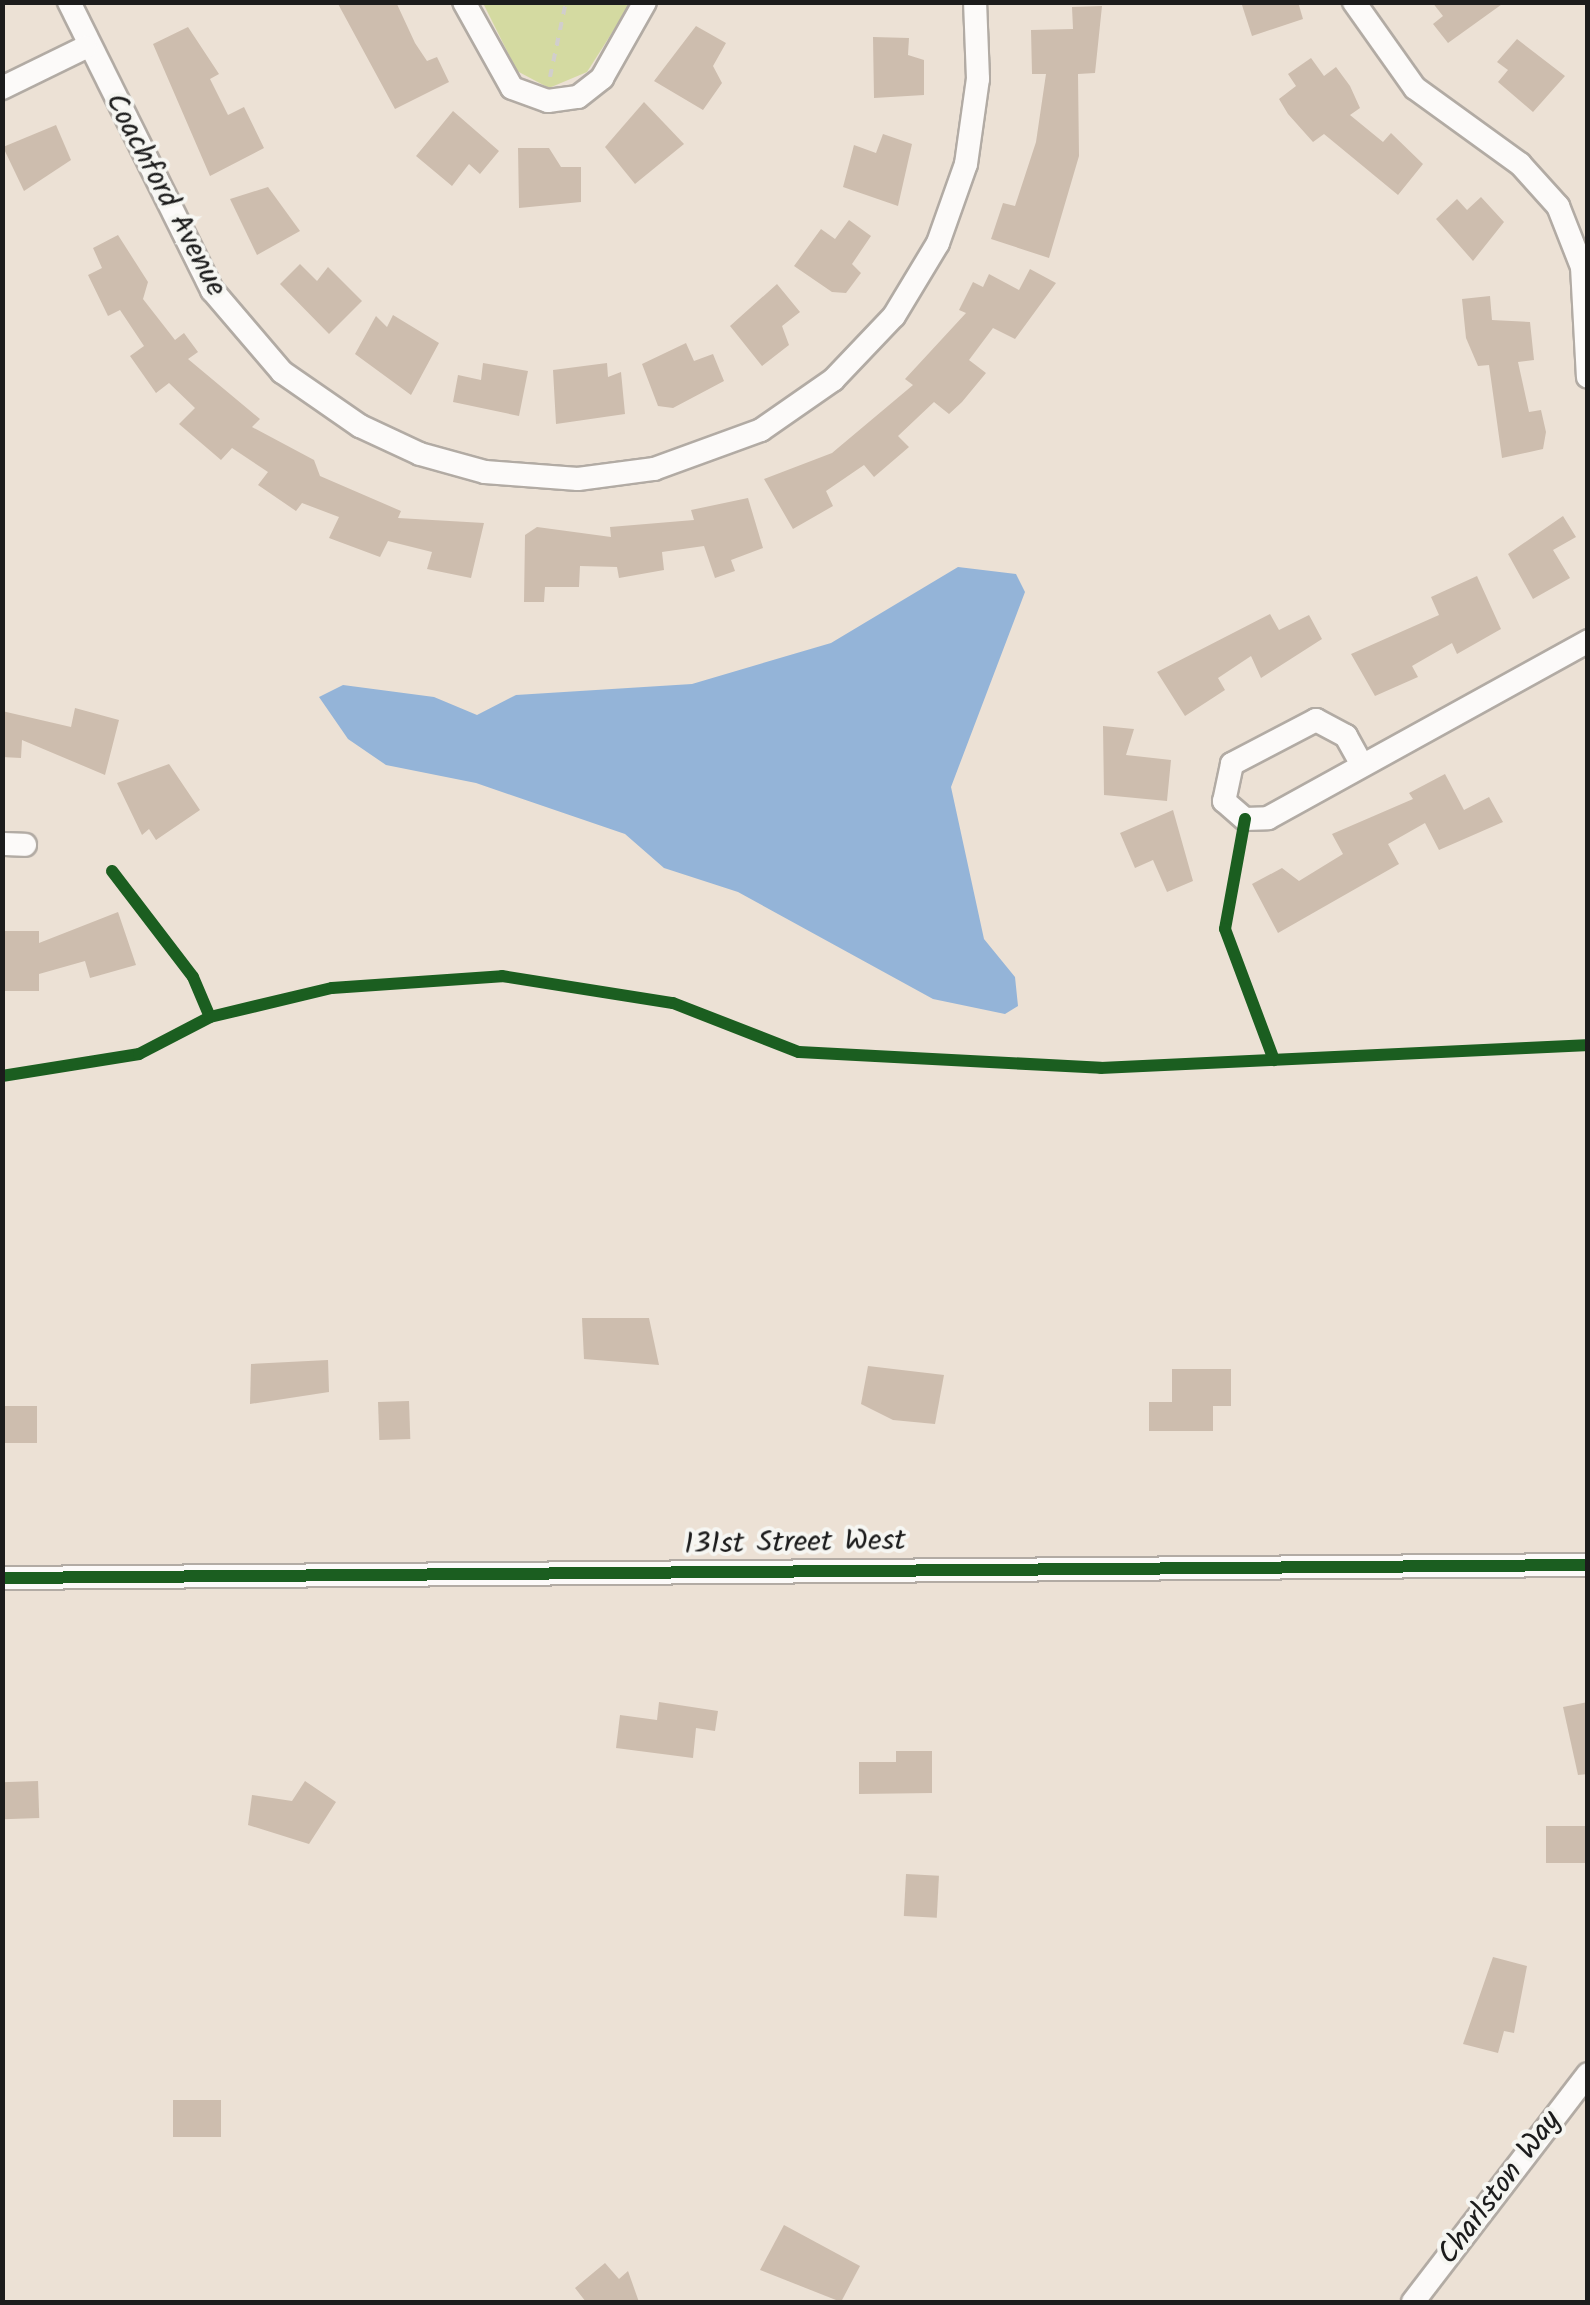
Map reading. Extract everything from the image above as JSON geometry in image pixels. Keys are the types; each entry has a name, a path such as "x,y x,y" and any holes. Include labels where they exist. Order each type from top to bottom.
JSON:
{"street":[{"name":"Coachford Avenue","path":"69,2 86,48 212,290 282,372 360,426 420,454 485,472 578,479 654,469 761,430 833,380 894,316 938,242 966,164 978,79 975,2"},
{"path":"464,2 512,88 548,102 578,97 602,78 646,2"},
{"path":"1354,2 1415,88 1520,164 1558,206 1582,267 1588,377"},
{"path":"2,88 86,48"},
{"path":"1362,765 1346,736 1316,720 1232,764 1224,802 1244,819 1268,818 1588,641"},
{"name":"131st Street West","path":"2,1578 1588,1565"},
{"name":"Charlston Way","path":"1413,2302 1588,2074"}],"path":[{"path":"548,102 566,2"}],"green space":[{"path":"483,3 631,3 587,72 549,88 517,71"}],"water":[{"path":"958,567 1016,574 1025,592 951,787 984,939 1015,977 1018,1006 1005,1014 933,999 738,892 664,868 625,834 476,783 386,765 348,739 319,697 343,685 434,697 477,715 516,695 692,684 831,643"}],"building":[{"path":"337,2 396,2 415,43 427,61 437,57 449,82 395,109"},
{"path":"1241,2 1298,2 1303,19 1252,36"},
{"path":"1432,2 1505,2 1448,43 1433,24 1443,16"},
{"path":"1102,6 1095,73 1078,74 1079,156 1049,258 991,239 1003,203 1015,206 1036,142 1046,74 1032,74 1031,30 1073,29 1072,7"},
{"path":"696,26 726,43 713,66 722,83 703,110 654,81"},
{"path":"188,27 219,74 210,79 228,115 244,107 264,148 210,176 153,44"},
{"path":"873,37 909,38 908,55 924,60 924,95 874,98"},
{"path":"1517,39 1565,76 1533,112 1498,82 1508,70 1497,62"},
{"path":"1311,58 1324,76 1336,67 1350,86 1360,108 1350,115 1383,142 1391,133 1423,164 1398,195 1324,134 1313,142 1288,114 1279,99 1296,86 1288,74"},
{"path":"644,102 684,144 635,184 605,147"},
{"path":"453,111 499,151 480,174 469,164 452,186 416,156"},
{"path":"56,125 71,160 24,191 3,147"},
{"path":"883,134 912,144 898,206 843,187 854,145 876,153"},
{"path":"518,148 549,148 561,167 581,167 581,202 519,208"},
{"path":"268,187 300,231 257,255 230,199"},
{"path":"1481,197 1504,222 1473,261 1436,219 1457,199 1467,210"},
{"path":"849,220 871,236 852,264 861,273 846,293 832,292 794,266 821,229 835,239"},
{"path":"118,235 148,282 143,299 175,340 184,333 198,352 188,359 260,419 252,427 314,460 320,476 401,511 398,518 484,523 471,578 427,569 432,552 388,541 380,557 329,538 339,517 302,503 296,511 258,485 268,472 232,448 221,460 179,424 195,408 169,383 156,393 130,356 144,346 120,310 108,316 88,275 102,268 93,248"},
{"path":"300,264 317,281 328,267 362,301 329,334 280,284"},
{"path":"1030,269 1056,283 1015,339 993,328 969,360 986,373 962,402 949,414 934,402 898,436 909,447 874,477 864,465 826,491 833,506 793,529 764,479 832,453 913,385 905,379 966,313 959,310 973,282 983,287 989,274 1019,290"},
{"path":"777,284 800,312 782,326 789,345 762,366 730,326"},
{"path":"1490,296 1492,320 1530,322 1534,360 1518,362 1529,412 1541,410 1546,432 1543,449 1502,458 1489,365 1478,366 1466,338 1462,299"},
{"path":"393,315 439,343 411,395 355,354 376,316 387,327"},
{"path":"686,343 694,361 713,354 724,381 673,408 658,406 642,364"},
{"path":"483,363 528,371 519,416 453,402 458,375 481,380"},
{"path":"607,363 608,377 621,372 625,414 556,424 553,370"},
{"path":"748,498 763,548 731,560 735,571 715,578 704,546 662,552 664,570 619,578 617,567 580,566 579,587 545,587 544,602 524,602 525,535 537,527 611,537 610,527 694,520 691,510"},
{"path":"1563,516 1576,537 1553,550 1570,578 1533,599 1508,554"},
{"path":"1477,576 1501,629 1457,654 1452,643 1412,666 1418,677 1375,696 1351,654 1439,615 1431,597"},
{"path":"1270,614 1279,630 1309,615 1322,639 1261,678 1251,656 1218,678 1225,690 1185,716 1157,672"},
{"path":"75,708 119,720 105,775 22,740 21,758 2,757 2,711 71,727"},
{"path":"1103,726 1134,729 1126,755 1171,760 1167,801 1104,795"},
{"path":"169,764 200,810 156,840 149,829 142,835 117,783"},
{"path":"1445,774 1464,810 1489,797 1503,822 1439,850 1425,823 1388,844 1399,864 1278,933 1252,884 1282,868 1299,881 1343,854 1332,834 1413,799 1409,793"},
{"path":"1173,810 1193,881 1167,892 1153,860 1135,868 1120,833"},
{"path":"118,912 136,965 90,978 85,961 39,974 39,991 2,991 3,931 39,931 39,943"},
{"path":"582,1318 649,1318 659,1365 584,1359"},
{"path":"328,1360 329,1392 250,1404 251,1364"},
{"path":"868,1366 944,1375 935,1424 893,1420 861,1404"},
{"path":"1172,1369 1231,1369 1231,1406 1213,1406 1213,1431 1149,1431 1149,1402 1172,1402"},
{"path":"409,1401 410,1439 379,1440 378,1402"},
{"path":"2,1406 37,1406 37,1443 2,1443"},
{"path":"659,1702 718,1711 715,1731 696,1728 693,1758 616,1748 620,1715 657,1720"},
{"path":"1588,1702 1588,1774 1578,1775 1563,1707"},
{"path":"896,1751 932,1751 932,1793 859,1794 859,1762 896,1762"},
{"path":"38,1781 39,1818 3,1819 2,1782"},
{"path":"305,1781 336,1802 309,1844 248,1825 252,1795 292,1801"},
{"path":"1546,1826 1588,1826 1588,1863 1546,1863"},
{"path":"906,1874 939,1876 937,1918 904,1916"},
{"path":"1493,1957 1527,1966 1514,2033 1504,2031 1498,2053 1463,2044"},
{"path":"173,2100 221,2100 221,2137 173,2137"},
{"path":"784,2225 860,2266 841,2302 760,2270"},
{"path":"605,2263 619,2279 628,2271 639,2302 586,2302 575,2288"}],"cycle path":[{"path":"1245,819 1225,929 1274,1060"},
{"path":"112,871 193,977 210,1017"},
{"path":"2,1076 139,1054 210,1017 332,988 502,976 673,1003 799,1052 1101,1068 1588,1045"},
{"path":"2,1578 1588,1565"}]}
